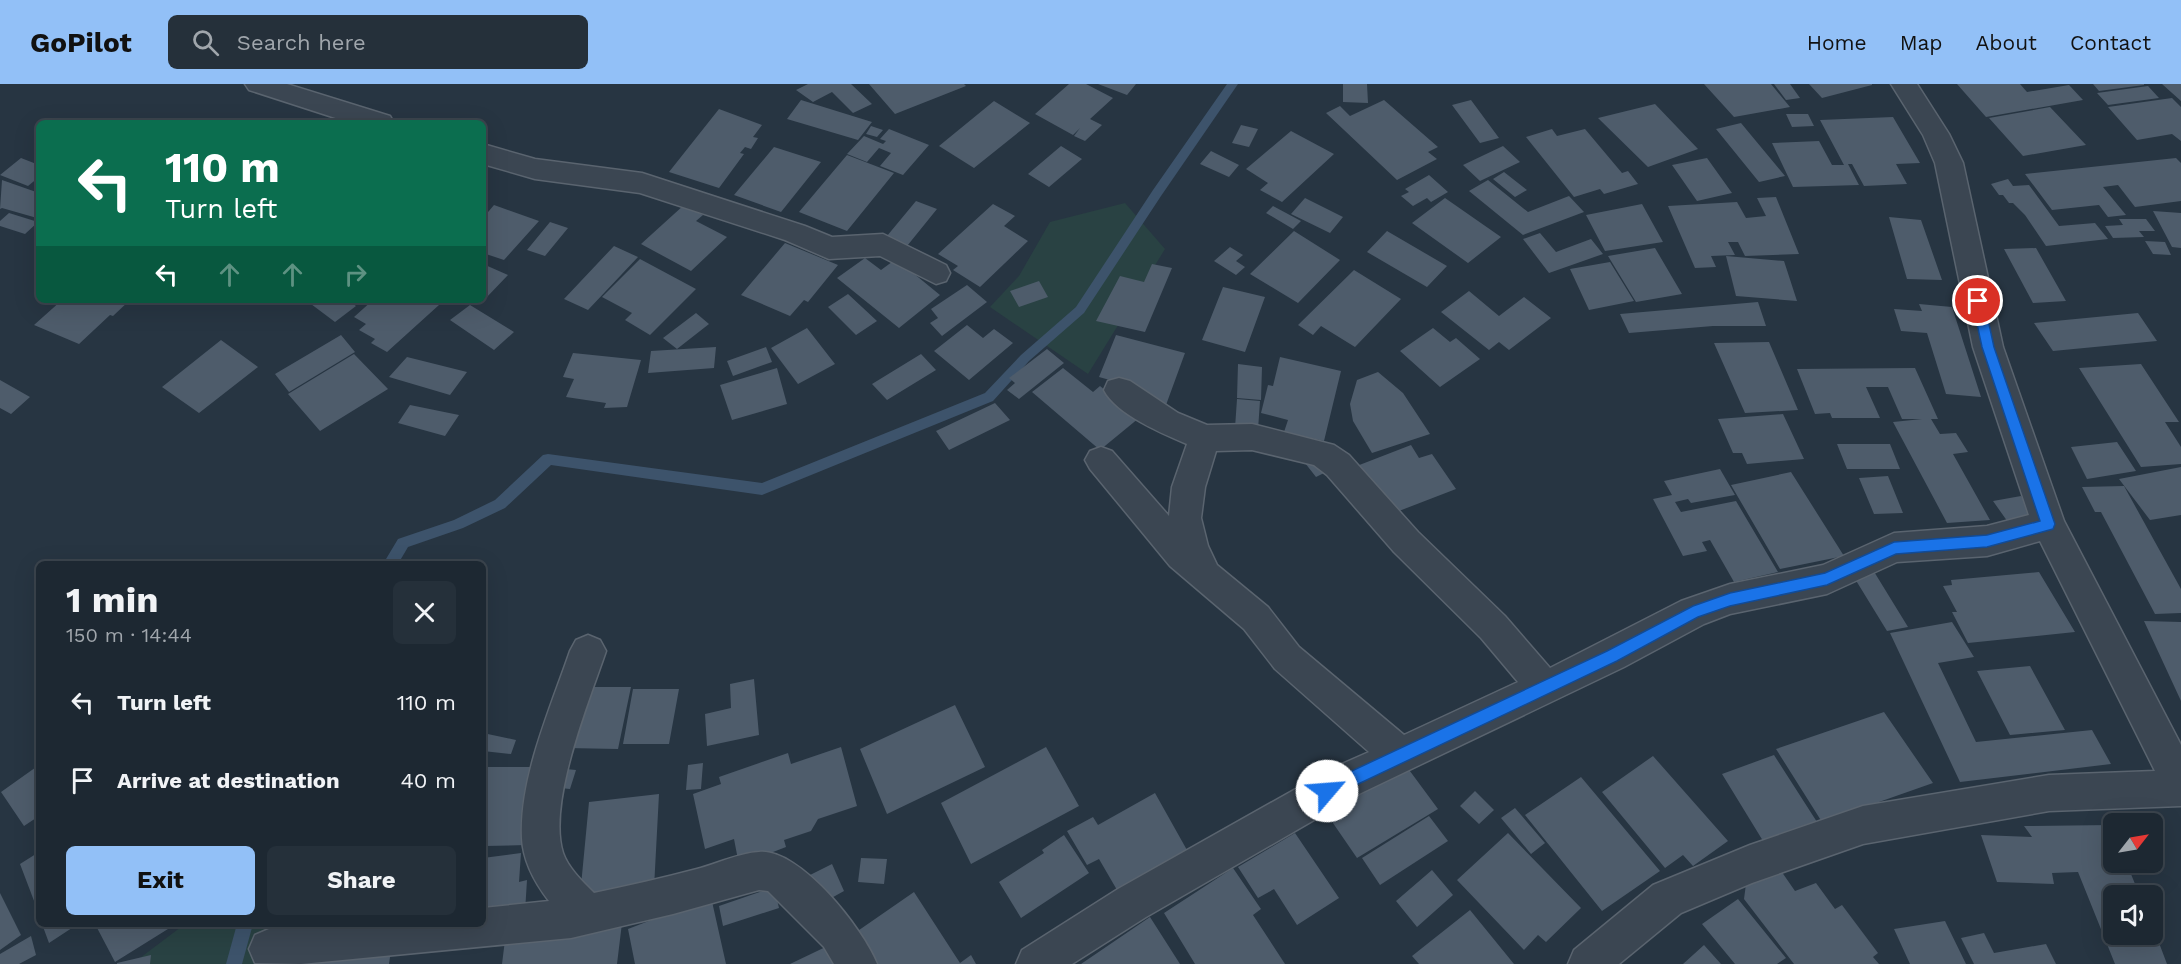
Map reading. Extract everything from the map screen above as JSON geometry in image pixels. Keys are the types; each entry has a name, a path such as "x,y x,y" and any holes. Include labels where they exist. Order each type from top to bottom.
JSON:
{"street":[{"path":"258,84 372,120"},
{"path":"1904,84 1936,134 1949,163 1988,347 2048,524 2181,783"},
{"path":"486,155 535,169 642,183 795,232 829,248 850,249 883,245 936,273"},
{"path":"1119,390 1167,422 1205,438 1252,437 1323,454 1338,465 1406,542 1493,627 1545,688"},
{"path":"1205,438 1185,495 1184,524 1195,556 1212,583"},
{"path":"1101,460 1182,556 1256,618 1287,658 1401,756"},
{"path":"1043,961 1254,831 1346,780 1545,688 1693,612 1730,600 1827,579 1894,548 1987,541 2048,524"},
{"path":"586,914 556,881 544,858 539,825 557,746 588,651"},
{"path":"1588,964 1666,899 1750,864 1863,825 1938,810 2049,793 2181,788"},
{"path":"269,949 328,940 494,927 586,914 673,895 759,871 777,873 838,933 857,964"}],"green space":[{"path":"1125,203 1165,249 1088,374 990,307 1019,276 1050,222"},
{"path":"181,927 296,927 289,964 132,964"}],"building":[{"path":"808,84 851,84 872,104 853,113 832,92 813,102 796,90"},
{"path":"869,84 964,84 966,86 895,114"},
{"path":"1069,84 1086,84 1113,98 1090,119 1102,125 1085,141 1074,136 1080,128 1073,135 1035,114"},
{"path":"1098,84 1136,84 1127,95"},
{"path":"1343,84 1367,84 1368,103 1343,102"},
{"path":"1704,84 1771,84 1790,107 1734,117"},
{"path":"1774,84 1790,84 1800,98 1786,100"},
{"path":"1809,84 1872,84 1872,85 1822,98"},
{"path":"1957,84 2020,84 2027,92 2069,85 2083,100 1986,117"},
{"path":"2093,84 2144,84 2144,85 2099,91"},
{"path":"2162,84 2181,84 2181,101"},
{"path":"2148,86 2159,98 2108,105 2097,93"},
{"path":"2172,98 2181,107 2181,141 2172,134 2137,140 2108,107"},
{"path":"801,100 872,122 858,140 787,119"},
{"path":"1384,100 1438,147 1428,152 1437,159 1397,180 1326,113 1340,106 1350,116"},
{"path":"1471,100 1499,138 1480,143 1452,105"},
{"path":"994,101 1030,123 974,168 939,146"},
{"path":"1655,104 1698,149 1648,167 1598,118"},
{"path":"2050,107 2086,145 2023,156 1989,118"},
{"path":"719,109 762,125 753,137 758,138 751,149 745,147 740,153 744,154 719,188 669,172"},
{"path":"1786,114 1808,114 1814,126 1792,127"},
{"path":"1893,117 1920,163 1896,164 1907,184 1864,186 1852,164 1848,164 1859,185 1793,187 1772,143 1819,141 1832,165 1844,165 1820,120"},
{"path":"1741,123 1785,176 1759,182 1716,129"},
{"path":"1241,125 1258,129 1249,147 1232,143"},
{"path":"871,126 883,130 877,137 866,134"},
{"path":"889,129 929,145 903,175 880,166 891,153 879,148 867,162 847,154 864,136 883,144 886,141 880,139"},
{"path":"1552,129 1557,136 1585,129 1622,173 1628,171 1638,184 1604,194 1600,189 1574,197 1526,137"},
{"path":"1291,131 1334,154 1282,202 1260,190 1268,183 1246,169"},
{"path":"1061,146 1082,159 1049,187 1028,174"},
{"path":"1503,146 1520,162 1480,181 1463,165"},
{"path":"774,147 821,162 781,212 734,195"},
{"path":"1211,151 1239,165 1229,177 1200,164"},
{"path":"847,155 894,173 847,231 799,212"},
{"path":"21,158 36,164 36,179 28,186 0,175"},
{"path":"1707,158 1732,193 1697,201 1672,165"},
{"path":"2176,158 2181,163 2181,201 2135,207 2118,185 2103,187 2126,215 2108,217 2099,205 2052,210 2025,174"},
{"path":"1504,172 1527,190 1515,197 1493,179"},
{"path":"1429,175 1448,192 1431,202 1427,198 1413,206 1401,196 1409,192 1405,189"},
{"path":"2008,179 2013,186 2029,185 2059,226 2095,223 2108,239 2046,246 2025,215 2013,203 2009,203 2003,195 1999,195 1991,184"},
{"path":"2,180 36,192 36,218 0,209"},
{"path":"1488,180 1528,212 1569,196 1584,212 1523,235 1469,191"},
{"path":"1776,197 1799,254 1745,256 1738,242 1728,242 1735,255 1711,256 1716,267 1695,268 1668,206 1737,202 1746,218 1766,216 1757,198"},
{"path":"1305,198 1343,217 1330,233 1291,214"},
{"path":"1445,198 1501,237 1468,263 1412,223"},
{"path":"916,201 937,209 903,251 882,242"},
{"path":"993,204 1015,216 1004,226 1028,241 980,287 953,270 958,266 938,254"},
{"path":"1642,204 1663,242 1605,251 1586,215"},
{"path":"494,205 539,221 504,260 486,254 486,214"},
{"path":"684,205 703,215 696,221 727,237 691,271 641,244"},
{"path":"1273,206 1301,221 1293,229 1266,213"},
{"path":"2153,211 2181,213 2181,248 2172,247"},
{"path":"9,213 36,221 36,224 25,234 0,226 0,221"},
{"path":"1889,217 1921,220 1942,280 1907,279"},
{"path":"2119,219 2146,219 2155,231 2139,231 2144,237 2113,238 2105,226 2123,225"},
{"path":"550,222 568,228 545,256 527,250"},
{"path":"1294,231 1340,260 1298,303 1250,274"},
{"path":"1387,231 1447,266 1427,287 1367,252"},
{"path":"1540,233 1556,252 1591,239 1603,254 1549,273 1523,239"},
{"path":"2145,241 2165,242 2171,255 2153,254"},
{"path":"785,243 838,265 808,302 804,300 790,316 741,295"},
{"path":"614,246 638,257 588,310 564,299"},
{"path":"1230,247 1243,255 1236,261 1245,267 1236,275 1214,261"},
{"path":"1655,248 1682,294 1636,302 1608,256"},
{"path":"2036,248 2066,301 2033,303 2004,249"},
{"path":"1726,256 1784,261 1797,301 1736,296"},
{"path":"865,258 881,270 896,259 940,295 899,328 837,278"},
{"path":"640,259 696,289 650,335 625,320 632,313 602,297"},
{"path":"1610,262 1634,301 1589,310 1570,269"},
{"path":"1152,264 1172,268 1145,332 1096,321 1120,276 1144,282"},
{"path":"486,265 508,275 486,298"},
{"path":"1354,270 1401,299 1355,347 1321,326 1313,335 1298,325"},
{"path":"1039,281 1048,297 1019,307 1010,291"},
{"path":"967,285 987,302 942,336 930,323 938,318 931,309"},
{"path":"1223,287 1265,297 1245,352 1202,340"},
{"path":"1469,291 1499,316 1524,297 1551,318 1509,350 1499,342 1489,350 1441,312"},
{"path":"848,294 877,321 856,335 828,307"},
{"path":"1758,302 1766,326 1713,326 1629,333 1620,314"},
{"path":"59,303 127,303 113,316 110,315 79,344 34,325"},
{"path":"352,303 356,306 335,322 311,304"},
{"path":"370,303 435,303 439,305 387,352 371,343 375,339 359,330 366,324 354,317"},
{"path":"1919,304 1952,307 1981,397 1946,394 1927,333 1901,331 1894,309 1922,311"},
{"path":"470,305 514,332 494,350 450,320"},
{"path":"696,313 709,324 677,349 663,338"},
{"path":"2138,313 2157,341 2053,351 2034,323"},
{"path":"967,325 983,338 994,329 1013,343 969,380 934,351"},
{"path":"807,328 835,364 798,384 771,348"},
{"path":"1433,328 1450,342 1456,338 1480,359 1440,387 1400,351"},
{"path":"341,335 355,352 289,392 275,374"},
{"path":"1116,335 1185,353 1166,405 1117,382 1099,377"},
{"path":"221,340 258,367 199,413 162,387"},
{"path":"1769,342 1798,410 1745,413 1714,343"},
{"path":"716,347 714,368 648,373 651,351"},
{"path":"766,347 772,362 733,376 727,361"},
{"path":"1047,349 1064,363 1019,399 1007,390 1015,383 1009,378"},
{"path":"573,353 641,360 627,407 604,408 606,403 566,397 574,379 563,377"},
{"path":"354,354 388,389 320,431 288,394"},
{"path":"921,354 936,370 887,400 872,384"},
{"path":"407,357 467,372 450,395 389,377"},
{"path":"1280,357 1341,371 1324,441 1284,432 1288,420 1261,413 1268,385 1273,386"},
{"path":"1238,364 1262,367 1261,400 1237,398"},
{"path":"2141,364 2179,422 2165,422 2181,447 2181,464 2141,467 2079,368"},
{"path":"777,368 787,404 732,420 720,385"},
{"path":"1063,368 1093,392 1100,386 1139,418 1100,450 1032,392"},
{"path":"1915,368 1938,419 1931,419 1940,434 1956,433 1968,452 1953,454 1990,520 1947,523 1893,422 1922,419 1902,419 1888,387 1866,387 1880,418 1832,418 1830,413 1815,414 1797,369"},
{"path":"1378,372 1403,393 1430,434 1372,453 1353,421 1350,404 1357,380"},
{"path":"0,380 30,397 11,414 0,408"},
{"path":"1237,399 1260,401 1258,430 1235,428"},
{"path":"995,403 1010,420 949,450 936,431"},
{"path":"410,405 459,415 445,436 398,423"},
{"path":"1783,414 1804,459 1747,464 1742,453 1733,453 1718,419"},
{"path":"2117,442 2136,471 2087,479 2071,447"},
{"path":"1837,444 1890,444 1900,469 1847,469"},
{"path":"1411,445 1419,458 1432,454 1456,489 1386,516 1349,469"},
{"path":"1320,455 1332,469 1316,477 1305,463"},
{"path":"2181,467 2181,515 2150,520 2119,479"},
{"path":"1720,469 1735,495 1691,503 1688,499 1675,502 1681,512 1736,501 1778,572 1734,582 1710,540 1702,542 1707,551 1683,556 1653,499 1672,495 1664,481"},
{"path":"1791,472 1844,556 1780,569 1731,485"},
{"path":"1888,476 1903,513 1874,514 1859,478"},
{"path":"2124,486 2181,589 2181,613 2155,614 2101,512 2095,512 2082,487"},
{"path":"2021,496 2038,520 2010,525 1993,501"},
{"path":"1873,570 1908,627 1887,631 1852,574"},
{"path":"2039,572 2075,632 1968,643 1952,612 1957,612 1943,586 1952,585 1951,580"},
{"path":"2144,621 2181,622 2181,701"},
{"path":"1952,622 1974,657 1938,663 1976,742 2092,730 2111,764 1960,782 1890,633"},
{"path":"2030,666 2065,730 2010,735 1977,671"},
{"path":"754,679 759,735 707,746 705,714 731,708 730,684"},
{"path":"582,687 631,687 618,749 567,748"},
{"path":"633,689 679,689 669,744 623,744"},
{"path":"955,705 985,767 887,814 860,749"},
{"path":"1884,712 1933,783 1822,822 1776,749"},
{"path":"486,734 516,740 511,754 486,751"},
{"path":"841,747 857,806 818,819 811,831 784,840 786,847 739,865 734,839 705,849 693,794 721,784 719,777 788,753 791,764"},
{"path":"1046,747 1079,806 971,864 941,803"},
{"path":"1774,755 1826,836 1771,854 1722,774"},
{"path":"1653,756 1728,841 1693,866 1683,855 1665,868 1602,792"},
{"path":"703,763 701,789 686,790 688,765"},
{"path":"1404,763 1438,809 1357,858 1324,810"},
{"path":"36,767 36,818 24,826 1,792"},
{"path":"486,767 545,767 527,845 486,846"},
{"path":"556,768 576,770 570,789 550,787"},
{"path":"1581,777 1660,871 1602,911 1525,815"},
{"path":"1475,791 1494,810 1479,824 1460,806"},
{"path":"1155,793 1192,859 1117,890 1099,859 1087,865 1067,831 1093,817 1098,825"},
{"path":"659,794 654,888 580,896 589,802"},
{"path":"1515,808 1545,843 1531,854 1501,818"},
{"path":"1429,816 1448,841 1380,885 1362,858"},
{"path":"2103,825 2103,873 2131,873 2135,885 2103,885 2103,934 2078,872 2052,873 2054,884 1997,882 1981,835 2032,837 2024,826"},
{"path":"1295,833 1339,898 1297,925 1274,889 1258,898 1238,867"},
{"path":"1508,833 1581,908 1546,942 1538,935 1524,950 1457,880"},
{"path":"1064,835 1089,873 1021,918 999,882 1044,853 1042,850"},
{"path":"521,853 519,882 527,880 525,912 486,918 486,858"},
{"path":"36,854 36,906 20,864"},
{"path":"861,858 887,859 884,884 858,882"},
{"path":"1772,858 1795,891 1816,883 1835,909 1842,905 1878,953 1873,957 1879,964 1794,964 1744,899 1748,869"},
{"path":"832,864 844,891 817,906 806,877"},
{"path":"1233,868 1261,909 1253,915 1285,964 1195,964 1164,913"},
{"path":"1432,870 1453,895 1417,927 1396,901"},
{"path":"774,887 779,908 723,926 719,906"},
{"path":"914,892 960,963 971,955 976,964 865,964 849,937"},
{"path":"0,893 21,935 0,950"},
{"path":"711,897 726,964 635,964 628,929"},
{"path":"1738,899 1786,958 1777,964 1735,964 1702,924"},
{"path":"1470,910 1514,964 1419,964 1412,956"},
{"path":"1150,917 1180,964 1081,964"},
{"path":"1945,921 1966,964 1910,964 1894,929"},
{"path":"622,923 617,964 502,964 506,932"},
{"path":"43,927 73,927 49,943"},
{"path":"97,927 171,927 115,962"},
{"path":"1984,933 1994,953 2046,944 2056,964 1974,964 1961,938"},
{"path":"31,936 36,955 19,964 0,964 0,954"},
{"path":"838,941 846,964 790,964"},
{"path":"1704,945 1721,964 1683,964"},
{"path":"2107,945 2160,945 2167,964 2115,964"},
{"path":"391,950 389,964 299,964 301,957"},
{"path":"151,955 150,964 117,964 117,963"}],"waterway":[{"path":"392,561 403,543 458,524 500,504 548,459 762,489 989,397 1025,358 1080,310 1157,193 1233,84"},
{"path":"234,964 244,927"}],"route":[{"path":"1327,791 1346,780 1612,656 1693,612 1730,600 1827,579 1894,548 1987,541 2048,524 1988,347 1978,301"}]}
